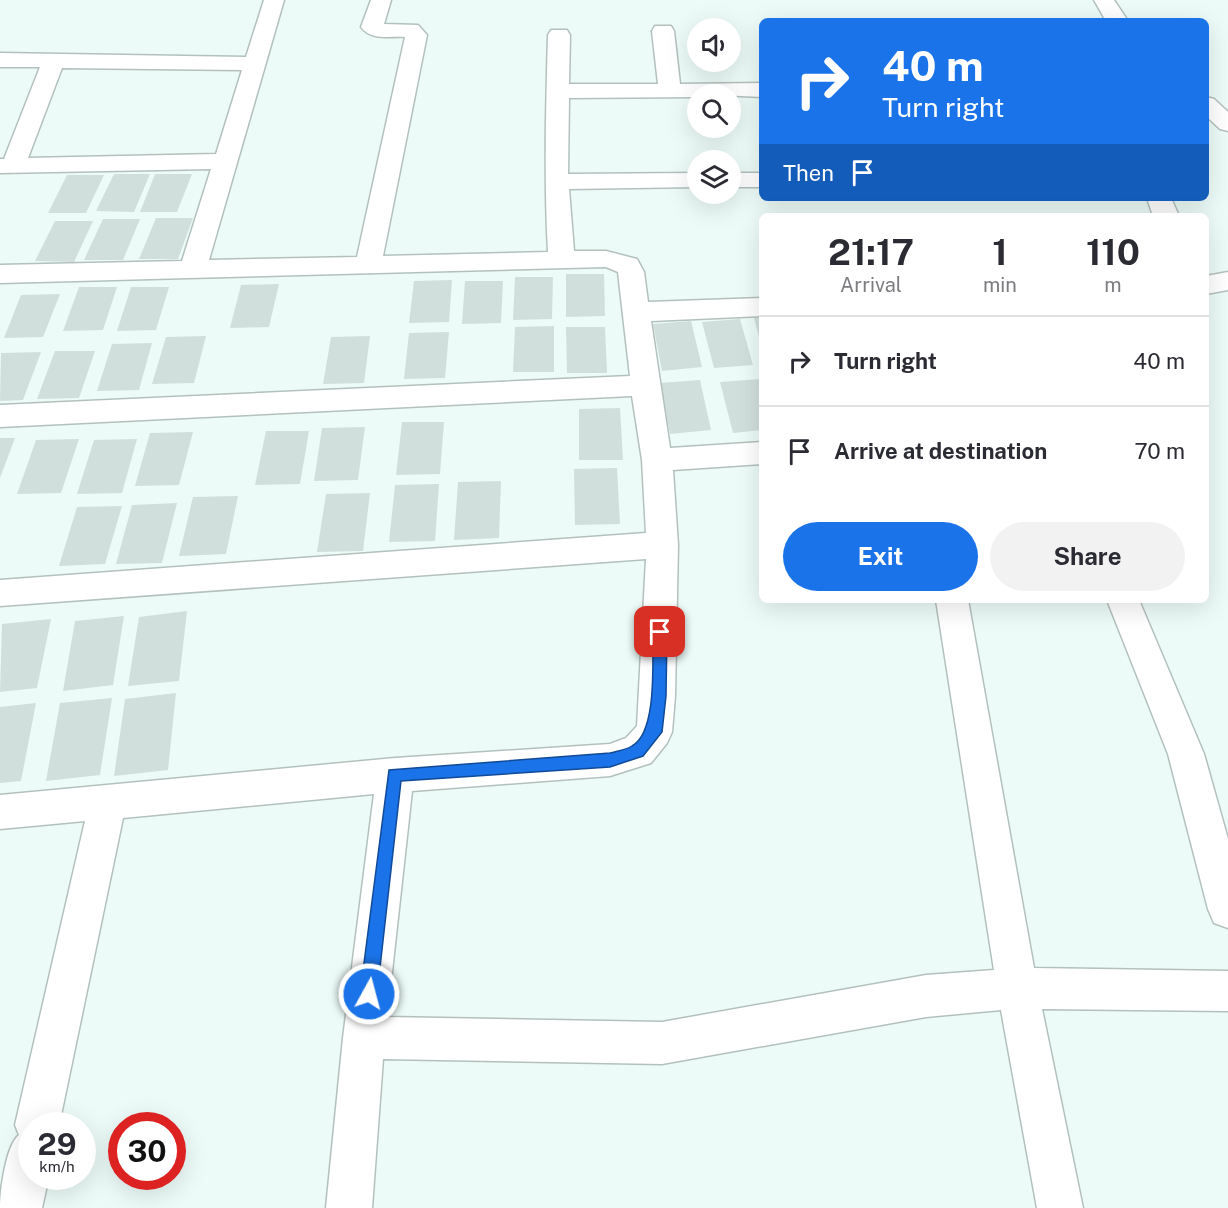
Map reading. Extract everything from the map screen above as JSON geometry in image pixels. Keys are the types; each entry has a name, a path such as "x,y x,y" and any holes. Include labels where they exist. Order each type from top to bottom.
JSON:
{"street":[{"path":"193,269 274,0"},
{"path":"368,265 416,35 410,30 376,30 372,27 381,0"},
{"path":"1104,0 1114,18"},
{"path":"663,31 670,91"},
{"path":"559,35 556,92 556,182 562,260"},
{"path":"0,60 255,64"},
{"path":"53,62 7,165 226,161"},
{"path":"556,92 759,90"},
{"path":"1209,107 1228,124"},
{"path":"556,182 687,180"},
{"path":"741,180 759,180"},
{"path":"0,812 395,775 610,760 638,751 654,732 658,696 662,545 657,460 645,386 638,312 628,265 606,259 193,269 1,277"},
{"path":"1209,284 1228,281"},
{"path":"638,312 759,307"},
{"path":"0,416 645,386"},
{"path":"657,460 759,453"},
{"path":"0,593 662,545"},
{"path":"953,603 1017,988 1060,1208"},
{"path":"1124,603 1186,754 1228,909"},
{"path":"349,1208 364,1038 395,775"},
{"path":"40,1112 108,802"},
{"path":"364,1038 662,1043 926,996 1017,988 1228,991"},
{"path":"19,1208 23,1190"}],"building":[{"path":"114,174 150,174 134,212 96,211"},
{"path":"155,174 192,174 177,212 140,212"},
{"path":"67,175 104,175 86,213 48,213"},
{"path":"156,218 193,218 178,259 139,259"},
{"path":"103,219 140,219 123,260 84,260"},
{"path":"55,221 93,221 74,262 35,261"},
{"path":"566,274 604,274 605,316 566,317"},
{"path":"515,277 553,277 552,319 513,320"},
{"path":"452,280 449,322 409,323 414,281"},
{"path":"465,281 503,281 501,323 462,324"},
{"path":"279,284 269,327 230,328 241,285"},
{"path":"79,287 117,287 103,330 63,331"},
{"path":"131,287 169,287 156,330 117,331"},
{"path":"60,294 43,337 4,338 21,295"},
{"path":"759,317 759,337 754,318"},
{"path":"740,319 753,365 714,368 702,322"},
{"path":"691,321 702,367 662,371 653,324"},
{"path":"554,326 554,372 513,372 515,327"},
{"path":"566,327 605,327 607,373 567,373"},
{"path":"449,332 445,378 404,379 409,333"},
{"path":"206,336 194,383 152,384 166,337"},
{"path":"370,336 364,383 323,384 331,337"},
{"path":"152,343 139,390 97,391 112,344"},
{"path":"55,351 95,351 79,398 37,399"},
{"path":"41,352 23,400 0,401 1,353"},
{"path":"759,379 759,430 733,433 720,382"},
{"path":"700,380 711,430 670,434 660,383"},
{"path":"620,408 623,460 579,460 579,409"},
{"path":"402,422 444,422 440,474 396,475"},
{"path":"365,427 358,480 314,481 322,428"},
{"path":"266,431 309,431 300,484 255,485"},
{"path":"193,432 179,485 135,486 150,433"},
{"path":"0,438 15,438 0,478"},
{"path":"79,439 61,493 17,494 36,440"},
{"path":"137,439 122,493 77,494 94,440"},
{"path":"617,468 620,524 575,525 574,469"},
{"path":"501,481 499,538 454,540 458,482"},
{"path":"439,484 435,541 389,542 395,485"},
{"path":"370,493 363,551 317,552 326,494"},
{"path":"238,496 226,554 179,556 193,497"},
{"path":"177,503 162,563 116,564 132,505"},
{"path":"122,506 105,564 59,566 77,507"},
{"path":"187,611 179,681 128,686 139,617"},
{"path":"124,616 113,685 63,691 75,621"},
{"path":"51,619 37,688 0,692 2,624"},
{"path":"176,693 168,770 114,776 125,699"},
{"path":"112,698 100,775 46,781 60,703"},
{"path":"36,703 21,781 0,783 0,707"}],"route":[{"path":"369,994 395,775 610,760 638,751 654,732 658,696 660,632"}]}
